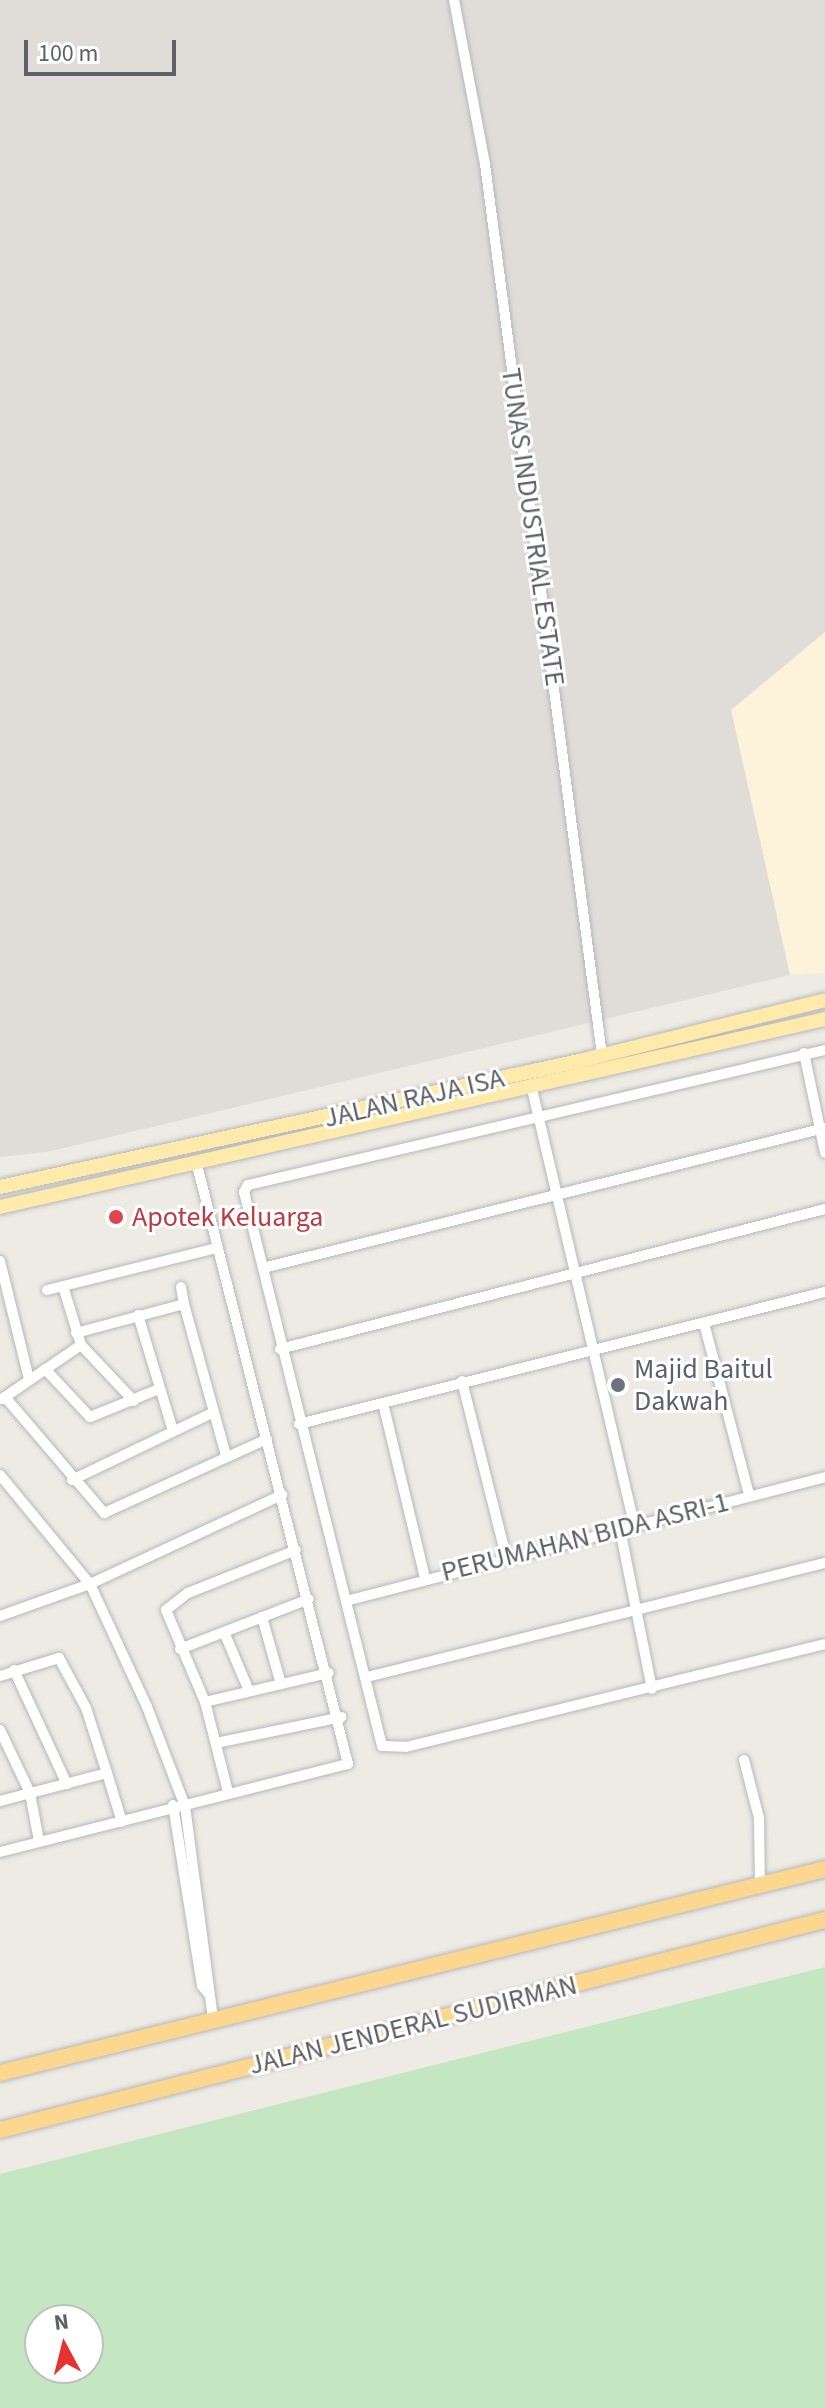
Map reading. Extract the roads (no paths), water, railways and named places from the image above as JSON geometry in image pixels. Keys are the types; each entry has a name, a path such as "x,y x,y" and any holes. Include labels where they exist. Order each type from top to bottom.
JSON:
{"highway":[{"name":"JALAN JENDERAL SUDIRMAN","path":"0,2073 825,1869"},
{"name":"JALAN JENDERAL SUDIRMAN","path":"0,2130 825,1920"}],"main road":[{"name":"JALAN RAJA ISA","path":"0,1187 602,1055 825,1000"},
{"name":"JALAN RAJA ISA","path":"0,1207 532,1089 825,1019"},
{"path":"602,1055 605,1071"}],"street":[{"name":"TUNAS INDUSTRIAL ESTATE","path":"454,0 485,164 602,1055"},
{"path":"825,1050 248,1185 245,1195 280,1349 367,1677 382,1746 393,1749 652,1689 825,1644"},
{"path":"804,1053 825,1153"},
{"path":"532,1089 634,1524"},
{"path":"263,1268 821,1129"},
{"path":"0,1852 185,1806 228,1792 345,1768 341,1717 197,1165"},
{"path":"280,1349 825,1209"},
{"path":"47,1290 217,1248"},
{"path":"0,1261 29,1379"},
{"path":"63,1286 81,1345 134,1401"},
{"path":"181,1287 226,1455"},
{"path":"299,1424 825,1292"},
{"path":"76,1333 184,1304"},
{"path":"138,1315 173,1431"},
{"path":"704,1323 749,1495"},
{"path":"81,1345 2,1399 72,1480 106,1513 226,1455 267,1439"},
{"path":"45,1369 88,1416 159,1389"},
{"path":"462,1381 506,1556"},
{"path":"383,1403 425,1578"},
{"path":"72,1480 214,1412"},
{"path":"0,1475 90,1584 147,1707 174,1791 185,1806 207,1987"},
{"name":"PERUMAHAN BIDA ASRI-1","path":"346,1601 506,1556 825,1477"},
{"path":"0,1616 90,1584 282,1495"},
{"path":"620,1529 652,1689"},
{"path":"228,1792 205,1702 166,1617 170,1604 296,1550"},
{"path":"367,1677 825,1563"},
{"path":"180,1649 309,1599"},
{"path":"262,1617 281,1684"},
{"path":"224,1632 249,1691"},
{"path":"0,1676 59,1658 86,1708 122,1822"},
{"path":"14,1670 67,1784"},
{"path":"205,1702 329,1673"},
{"path":"216,1743 341,1717"},
{"path":"0,1730 30,1793 39,1841"},
{"path":"744,1760 759,1818 760,1887"},
{"path":"0,1801 107,1773"},
{"path":"174,1791 173,1808 180,1851 213,2018"},
{"path":"180,1851 192,1849"}],"place":[{"name":"Apotek Keluarga","path":"116,1217"},
{"name":"Majid Baitul Dakwah","path":"618,1385"}]}
